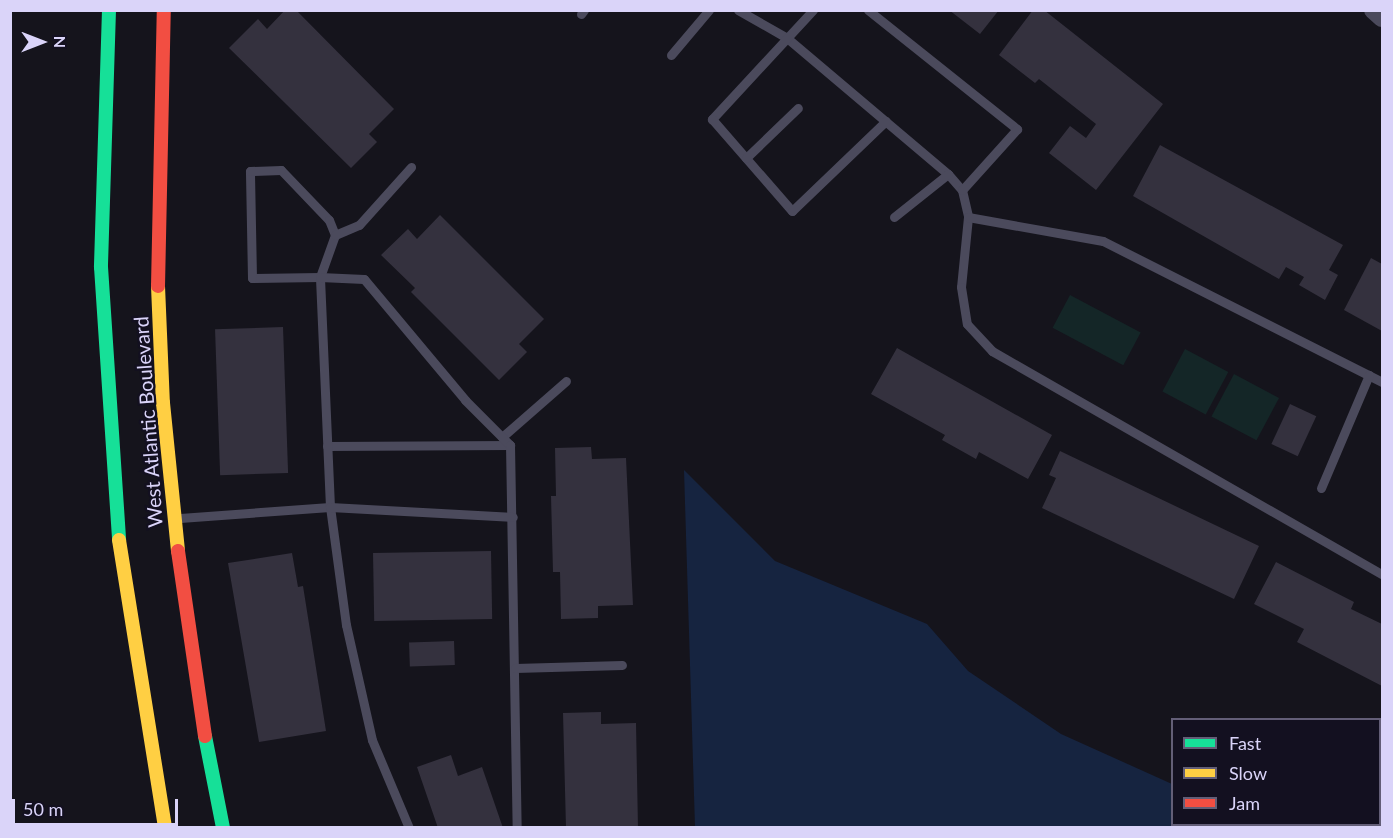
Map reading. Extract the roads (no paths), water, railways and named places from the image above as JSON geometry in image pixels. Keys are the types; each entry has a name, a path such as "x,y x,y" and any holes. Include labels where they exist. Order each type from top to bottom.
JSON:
{"main road":[{"name":"West Atlantic Boulevard","path":"109,10 101,267 108,408 121,559 165,828"},
{"name":"West Atlantic Boulevard","path":"164,10 158,275 163,403 175,518 207,752 223,828"}],"street":[{"path":"1373,10 1383,18"}],"lane":[{"path":"671,55 709,10"},
{"path":"738,10 787,38 948,174 962,190 968,217 961,287 967,324 992,351 1383,574"},
{"path":"813,10 712,119 792,211 886,121"},
{"path":"868,10 1017,129 962,190"},
{"path":"746,158 798,108"},
{"path":"335,235 359,225 411,167"},
{"path":"409,828 372,740 346,625 330,507 320,277 335,235 328,220 281,170 250,171 252,278 320,277 364,279 465,400 510,446 517,828"},
{"path":"894,217 948,174"},
{"path":"968,217 1103,241 1383,382"},
{"path":"1321,488 1369,375"},
{"path":"502,438 566,381"},
{"path":"327,446 510,446"},
{"path":"175,518 330,507 513,517"},
{"path":"515,668 622,664"}],"water":[{"path":"684,470 775,561 927,624 968,671 1061,734 1171,784 1171,826 1381,826 1382,774 1382,827 695,827"}]}
